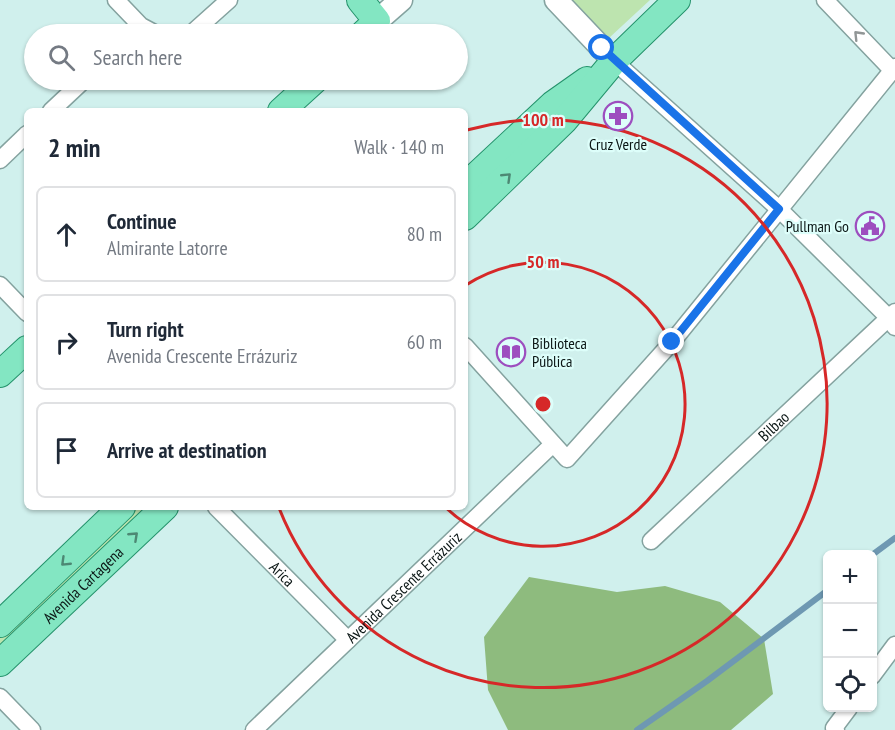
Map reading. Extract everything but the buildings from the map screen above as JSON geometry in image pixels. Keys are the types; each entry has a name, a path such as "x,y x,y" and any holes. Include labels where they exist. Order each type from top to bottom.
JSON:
{"main road":[{"path":"360,0 369,24"},
{"path":"374,24 401,0"},
{"path":"556,0 614,61"},
{"path":"468,214 564,122 614,61 677,0"},
{"path":"468,183 553,105 614,61"},
{"path":"284,108 304,90"},
{"path":"0,374 24,352"},
{"name":"Avenida Cartagena","path":"0,624 119,510"},
{"name":"Avenida Cartagena","path":"0,663 162,510"}],"street":[{"path":"116,0 132,24"},
{"path":"202,24 229,0"},
{"path":"468,349 567,459 672,342 893,69 825,0"},
{"path":"614,61 779,209 893,319"},
{"path":"54,108 73,90"},
{"path":"0,159 24,137"},
{"path":"0,285 24,310"},
{"name":"Bilbao","path":"651,542 893,319"},
{"name":"Avenida Crescente Errázuriz","path":"254,730 553,444"},
{"name":"Arica","path":"219,510 348,640"},
{"path":"877,670 895,645"},
{"path":"0,697 32,730"},
{"path":"835,729 846,712"}],"green space":[{"path":"572,0 650,0 609,38"},
{"path":"130,510 148,510 0,649 0,635"},
{"path":"529,577 617,592 665,586 720,602 764,639 773,694 731,730 508,730 488,690 484,637"}],"waterway":[{"path":"877,551 895,538"},
{"path":"637,730 707,681 823,594"}],"place":[{"name":"Cruz Verde","path":"618,116"},
{"name":"Pullman Go","path":"870,226"},
{"name":"Biblioteca Pública","path":"511,352"}],"route":[{"path":"602,48 779,209 672,342"}]}
